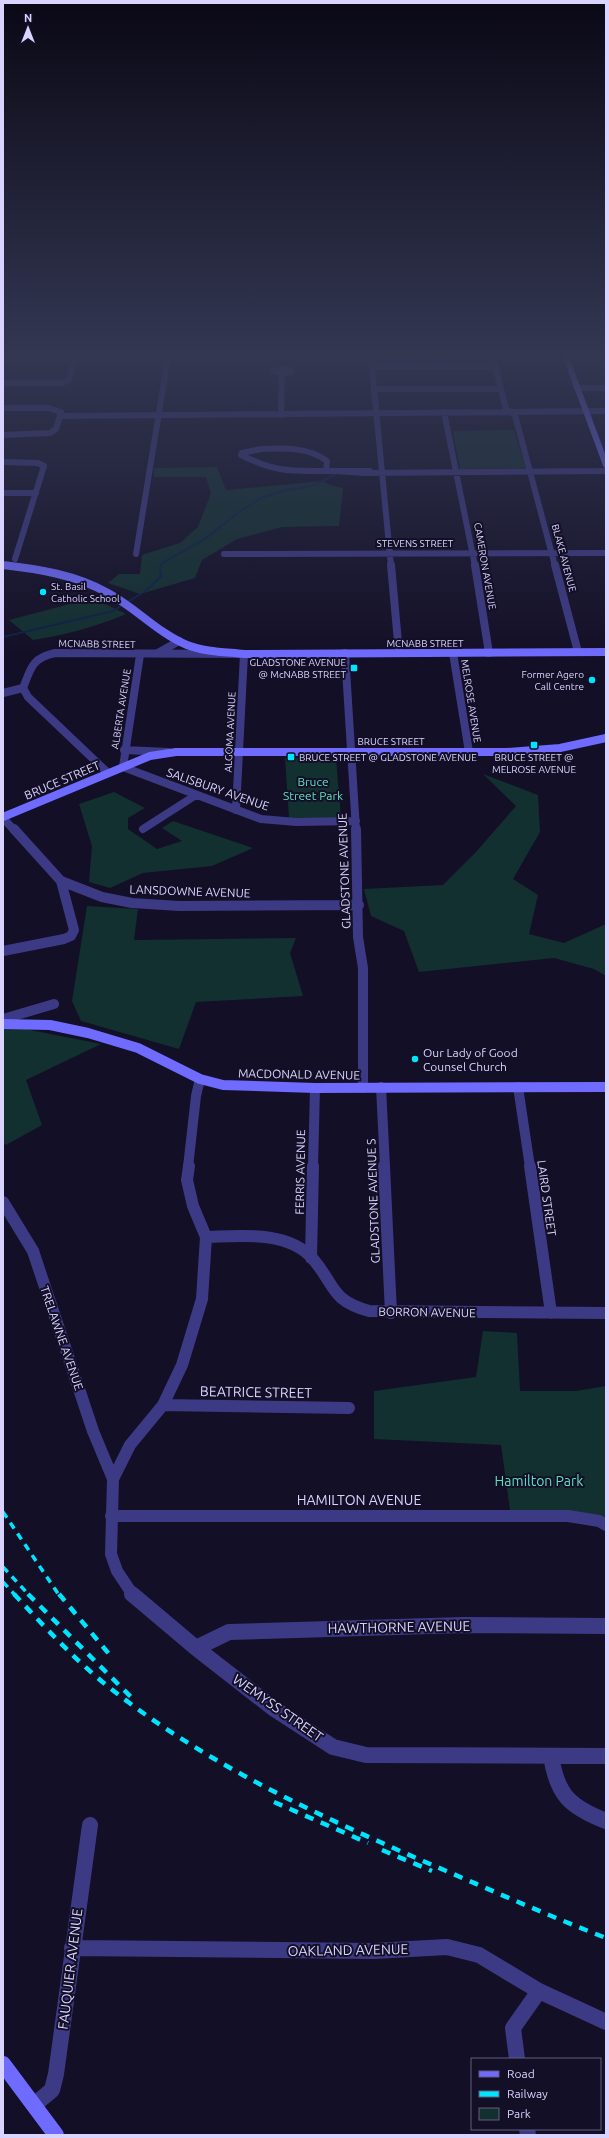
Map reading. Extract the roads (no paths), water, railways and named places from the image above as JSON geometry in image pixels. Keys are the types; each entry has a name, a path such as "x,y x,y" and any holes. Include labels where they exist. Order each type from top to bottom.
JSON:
{"main road":[{"path":"3,565 58,574 96,587 134,609 180,641"},
{"name":"MCNABB STREET","path":"180,641 208,651 244,654 606,652"},
{"name":"BRUCE STREET","path":"3,818 150,756 176,752 535,751 606,738"},
{"name":"MACDONALD AVENUE","path":"3,1024 50,1026 88,1033 138,1048 200,1079 222,1085 315,1088 606,1087"},
{"path":"3,2064 55,2135"}],"street":[{"path":"136,554 153,457"},
{"path":"246,457 278,470 606,471"},
{"path":"321,457 327,461 326,471"},
{"path":"381,457 399,653"},
{"name":"CAMERON AVENUE","path":"454,457 473,553 489,653"},
{"name":"BLAKE AVENUE","path":"526,457 553,553 578,652"},
{"path":"3,462 38,463 44,466 15,559"},
{"path":"3,493 36,493"},
{"name":"STEVENS STREET","path":"224,554 606,553"},
{"name":"MCNABB STREET","path":"152,655 168,649 180,641"},
{"name":"MELROSE AVENUE","path":"453,652 469,752"},
{"name":"MCNABB STREET","path":"23,688 35,660 42,655 55,653 140,655 244,654"},
{"name":"GLADSTONE AVENUE","path":"345,653 356,821 359,905 358,937 363,968 363,1088"},
{"name":"ALGOMA AVENUE","path":"236,810 244,654"},
{"name":"ALBERTA AVENUE","path":"123,767 124,750 140,655"},
{"path":"3,693 23,688 28,697 108,774"},
{"name":"BRUCE STREET","path":"124,750 176,752"},
{"name":"SALISBURY AVENUE","path":"123,767 261,819 289,822 356,821"},
{"path":"143,829 196,795"},
{"name":"LANSDOWNE AVENUE","path":"3,818 61,880 102,897 132,904 179,906 359,905"},
{"path":"3,951 70,938 74,930 61,880"},
{"path":"3,1018 54,1004"},
{"path":"111,1516 113,1479 130,1445 163,1405 182,1365 202,1299 206,1237 193,1206 187,1180 196,1096 200,1079"},
{"name":"GLADSTONE AVENUE S","path":"381,1087 391,1312"},
{"name":"LAIRD STREET","path":"518,1087 551,1313"},
{"name":"FERRIS AVENUE","path":"311,1258 315,1088"},
{"name":"TRELAWNE AVENUE","path":"3,1202 33,1251 93,1431 113,1479"},
{"name":"BORRON AVENUE","path":"206,1237 274,1239 297,1247 311,1258 336,1292 349,1304 369,1311 606,1313"},
{"name":"BEATRICE STREET","path":"163,1405 349,1408"},
{"name":"HAMILTON AVENUE","path":"111,1516 568,1516 599,1521 606,1525"},
{"name":"WEMYSS STREET","path":"111,1516 111,1554 117,1572 130,1591 196,1648 273,1708 333,1747 366,1755 606,1756"},
{"name":"HAWTHORNE AVENUE","path":"196,1648 229,1632 464,1625 606,1626"},
{"path":"550,1756 552,1770 559,1787 570,1804 588,1814 606,1821"},
{"name":"FAUQUIER AVENUE","path":"34,2105 52,2090 56,2074 90,1825"},
{"name":"OAKLAND AVENUE","path":"72,1948 374,1951 447,1947 479,1955 539,1991 606,2022"},
{"path":"517,2058 513,2028 539,1991"}],"waterway":[{"path":"3,637 113,611 147,590 161,576 160,568 162,563 205,539 239,512 261,498 286,490 315,485 335,474"}],"railway":[{"path":"3,1512 59,1595"},
{"path":"3,1567 29,1595"},
{"path":"3,1582 15,1595"},
{"path":"14,1594 69,1652 105,1684 141,1712 218,1761 340,1824 560,1920 606,1938"},
{"path":"59,1594 109,1654"},
{"path":"29,1595 136,1702"},
{"path":"274,1802 368,1843"},
{"path":"382,1850 432,1871"}],"place":[{"name":"St. Basil Catholic School","path":"43,592"},
{"name":"GLADSTONE AVENUE @ McNABB STREET","path":"354,668"},
{"name":"Former Agero Call Centre","path":"592,680"},
{"name":"BRUCE STREET @ MELROSE AVENUE","path":"534,745"},
{"name":"BRUCE STREET @ GLADSTONE AVENUE","path":"291,757"},
{"name":"Our Lady of Good Counsel Church","path":"415,1059"}],"park label":[{"name":"Bruce Street Park","path":"313,788"},
{"name":"Hamilton Park","path":"539,1481"}]}
